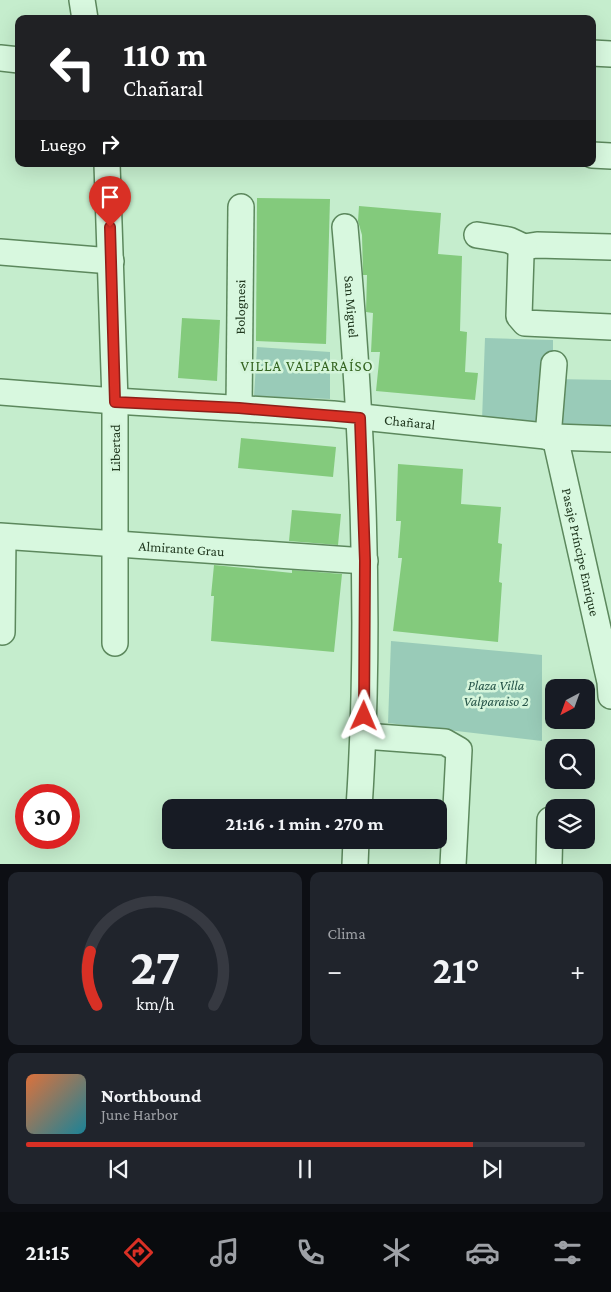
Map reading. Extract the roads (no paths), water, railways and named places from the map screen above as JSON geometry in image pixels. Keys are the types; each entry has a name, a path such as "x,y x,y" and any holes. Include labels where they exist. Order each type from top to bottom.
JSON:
{"street":[{"path":"82,0 84,15"},
{"path":"596,53 611,54"},
{"path":"0,58 15,60"},
{"path":"596,155 611,156"},
{"name":"Libertad","path":"107,167 115,402 115,643"},
{"name":"Bolognesi","path":"239,408 241,207"},
{"name":"San Miguel","path":"345,227 358,373 365,561 364,736 360,799"},
{"path":"477,235 509,240 524,247 537,245 611,247"},
{"path":"524,247 521,255 519,316 525,323 611,327"},
{"path":"0,252 111,261"},
{"name":"Pasaje Príncipe Enrique","path":"554,364 552,437 611,687"},
{"name":"Chañaral","path":"0,392 115,402 239,408 552,437 611,439"},
{"path":"1,536 2,632"},
{"name":"Almirante Grau","path":"1,536 365,561"},
{"path":"364,736 445,742 459,750 453,864"},
{"path":"355,864 356,849"},
{"path":"549,849 549,864"}],"district":[{"name":"VILLA VALPARAÍSO","path":"307,366"}],"park label":[{"name":"Plaza Villa Valparaiso 2","path":"496,694"}]}
